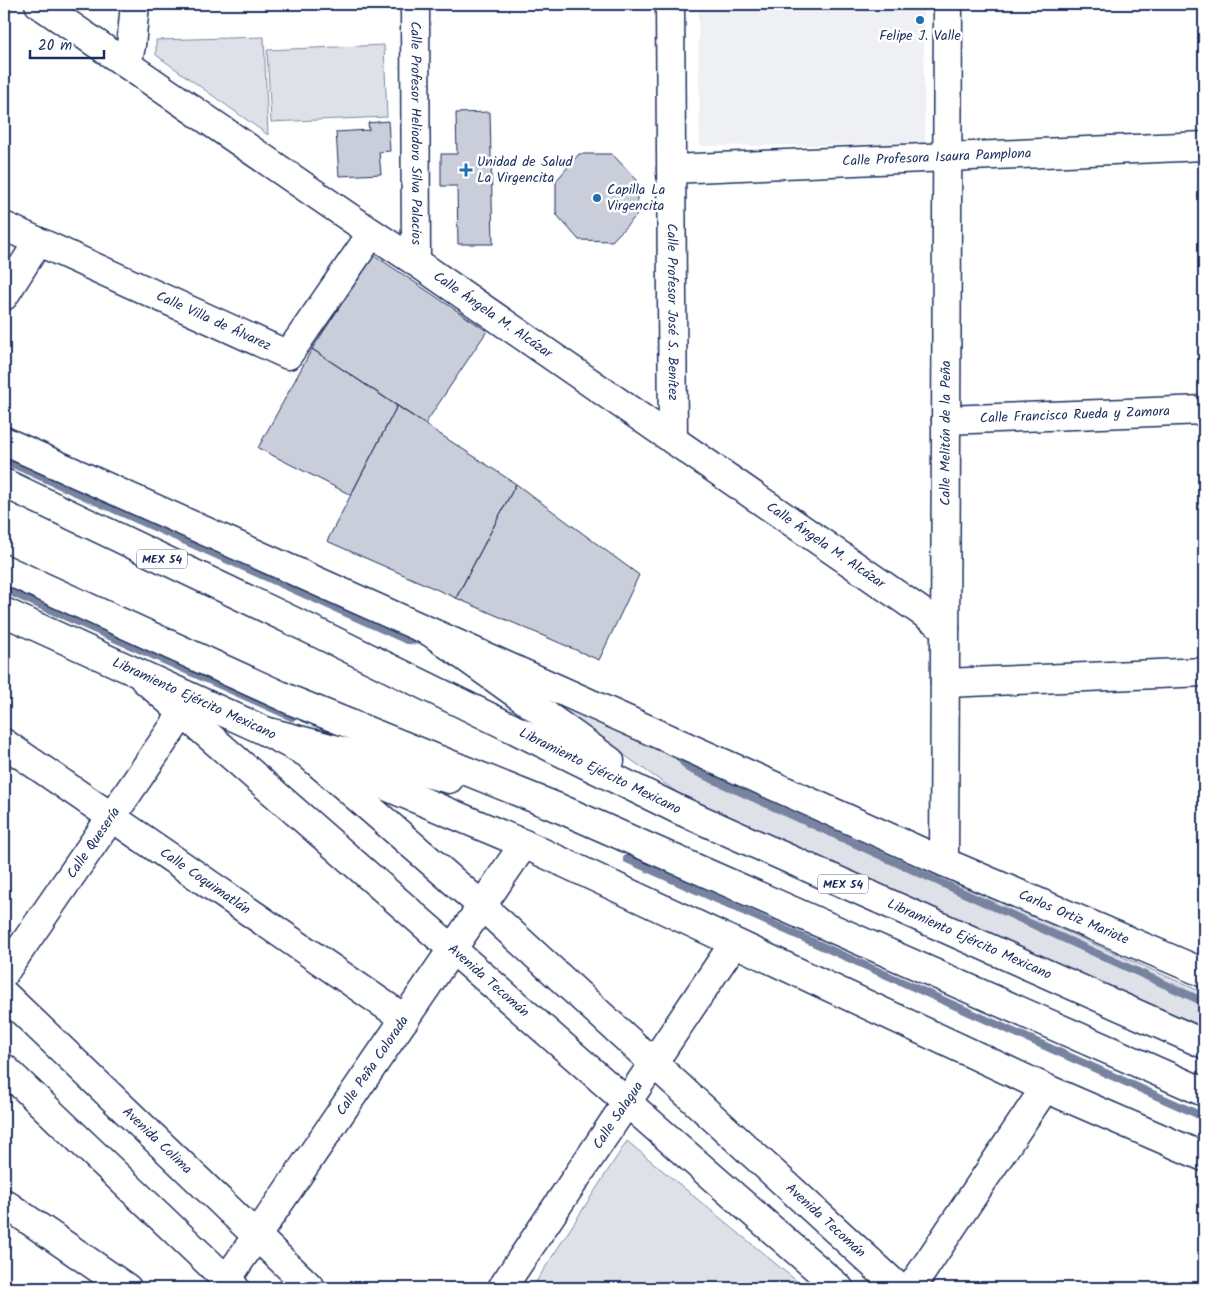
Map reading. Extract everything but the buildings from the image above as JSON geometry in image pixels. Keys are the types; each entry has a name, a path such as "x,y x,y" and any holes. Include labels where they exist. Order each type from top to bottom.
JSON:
{"main road":[{"name":"Calle Ángela M. Alcázar","path":"39,4 945,628"},
{"path":"127,64 131,46 135,4"},
{"name":"Calle Profesor Heliodoro Silva Palacios","path":"415,4 416,262"},
{"name":"Calle Profesor José S. Benítez","path":"670,4 673,440"},
{"name":"Calle Melitón de la Peña","path":"944,862 948,4"},
{"name":"Calle Profesora Isaura Pamplona","path":"671,169 1204,146"},
{"name":"Calle Villa de Álvarez","path":"4,226 288,355 372,233"},
{"path":"4,296 38,242"},
{"name":"Calle Francisco Rueda y Zamora","path":"946,420 1204,410"},
{"path":"4,441 944,862"},
{"name":"Libramiento Ejército Mexicano","path":"4,483 320,634 676,809 1204,1044"},
{"path":"4,569 292,701 562,808 1204,1092"},
{"name":"Libramiento Ejército Mexicano","path":"4,612 306,752 524,844 1045,1088 1204,1157"},
{"path":"433,634 676,809"},
{"path":"945,683 1204,672"},
{"name":"Avenida Tecomán","path":"137,673 839,1288"},
{"name":"Calle Quesería","path":"4,973 183,713"},
{"path":"264,731 562,808"},
{"name":"Calle Coquimatlán","path":"4,743 405,1019"},
{"name":"Avenida Tecomán","path":"306,752 482,906 899,1288"},
{"name":"Calle Peña Colorada","path":"227,1286 257,1236 524,844"},
{"name":"Carlos Ortiz Mariote","path":"944,862 1204,973"},
{"name":"Calle Salagua","path":"502,1288 734,943"},
{"name":"Avenida Colima","path":"4,994 311,1288"},
{"path":"4,1068 227,1286"},
{"path":"911,1288 1045,1088"},
{"path":"4,1203 127,1288"}],"shaded area":[{"path":"698,4 923,4 925,144 700,146"},
{"path":"264,37 268,135 156,55 156,40"},
{"path":"384,45 387,117 271,122 267,50"},
{"path":"545,699 1204,993 1204,1027 692,803"},
{"path":"627,1141 805,1288 532,1288"}],"waterway":[{"path":"4,460 407,640 424,641"},
{"path":"4,589 292,717"},
{"path":"675,752 688,768 1204,1002"},
{"path":"627,859 1204,1117"}],"place":[{"name":"Felipe J. Valle","path":"920,20"},
{"name":"Unidad de Salud La Virgencita","path":"466,170"},
{"name":"Capilla La Virgencita","path":"597,198"}]}
